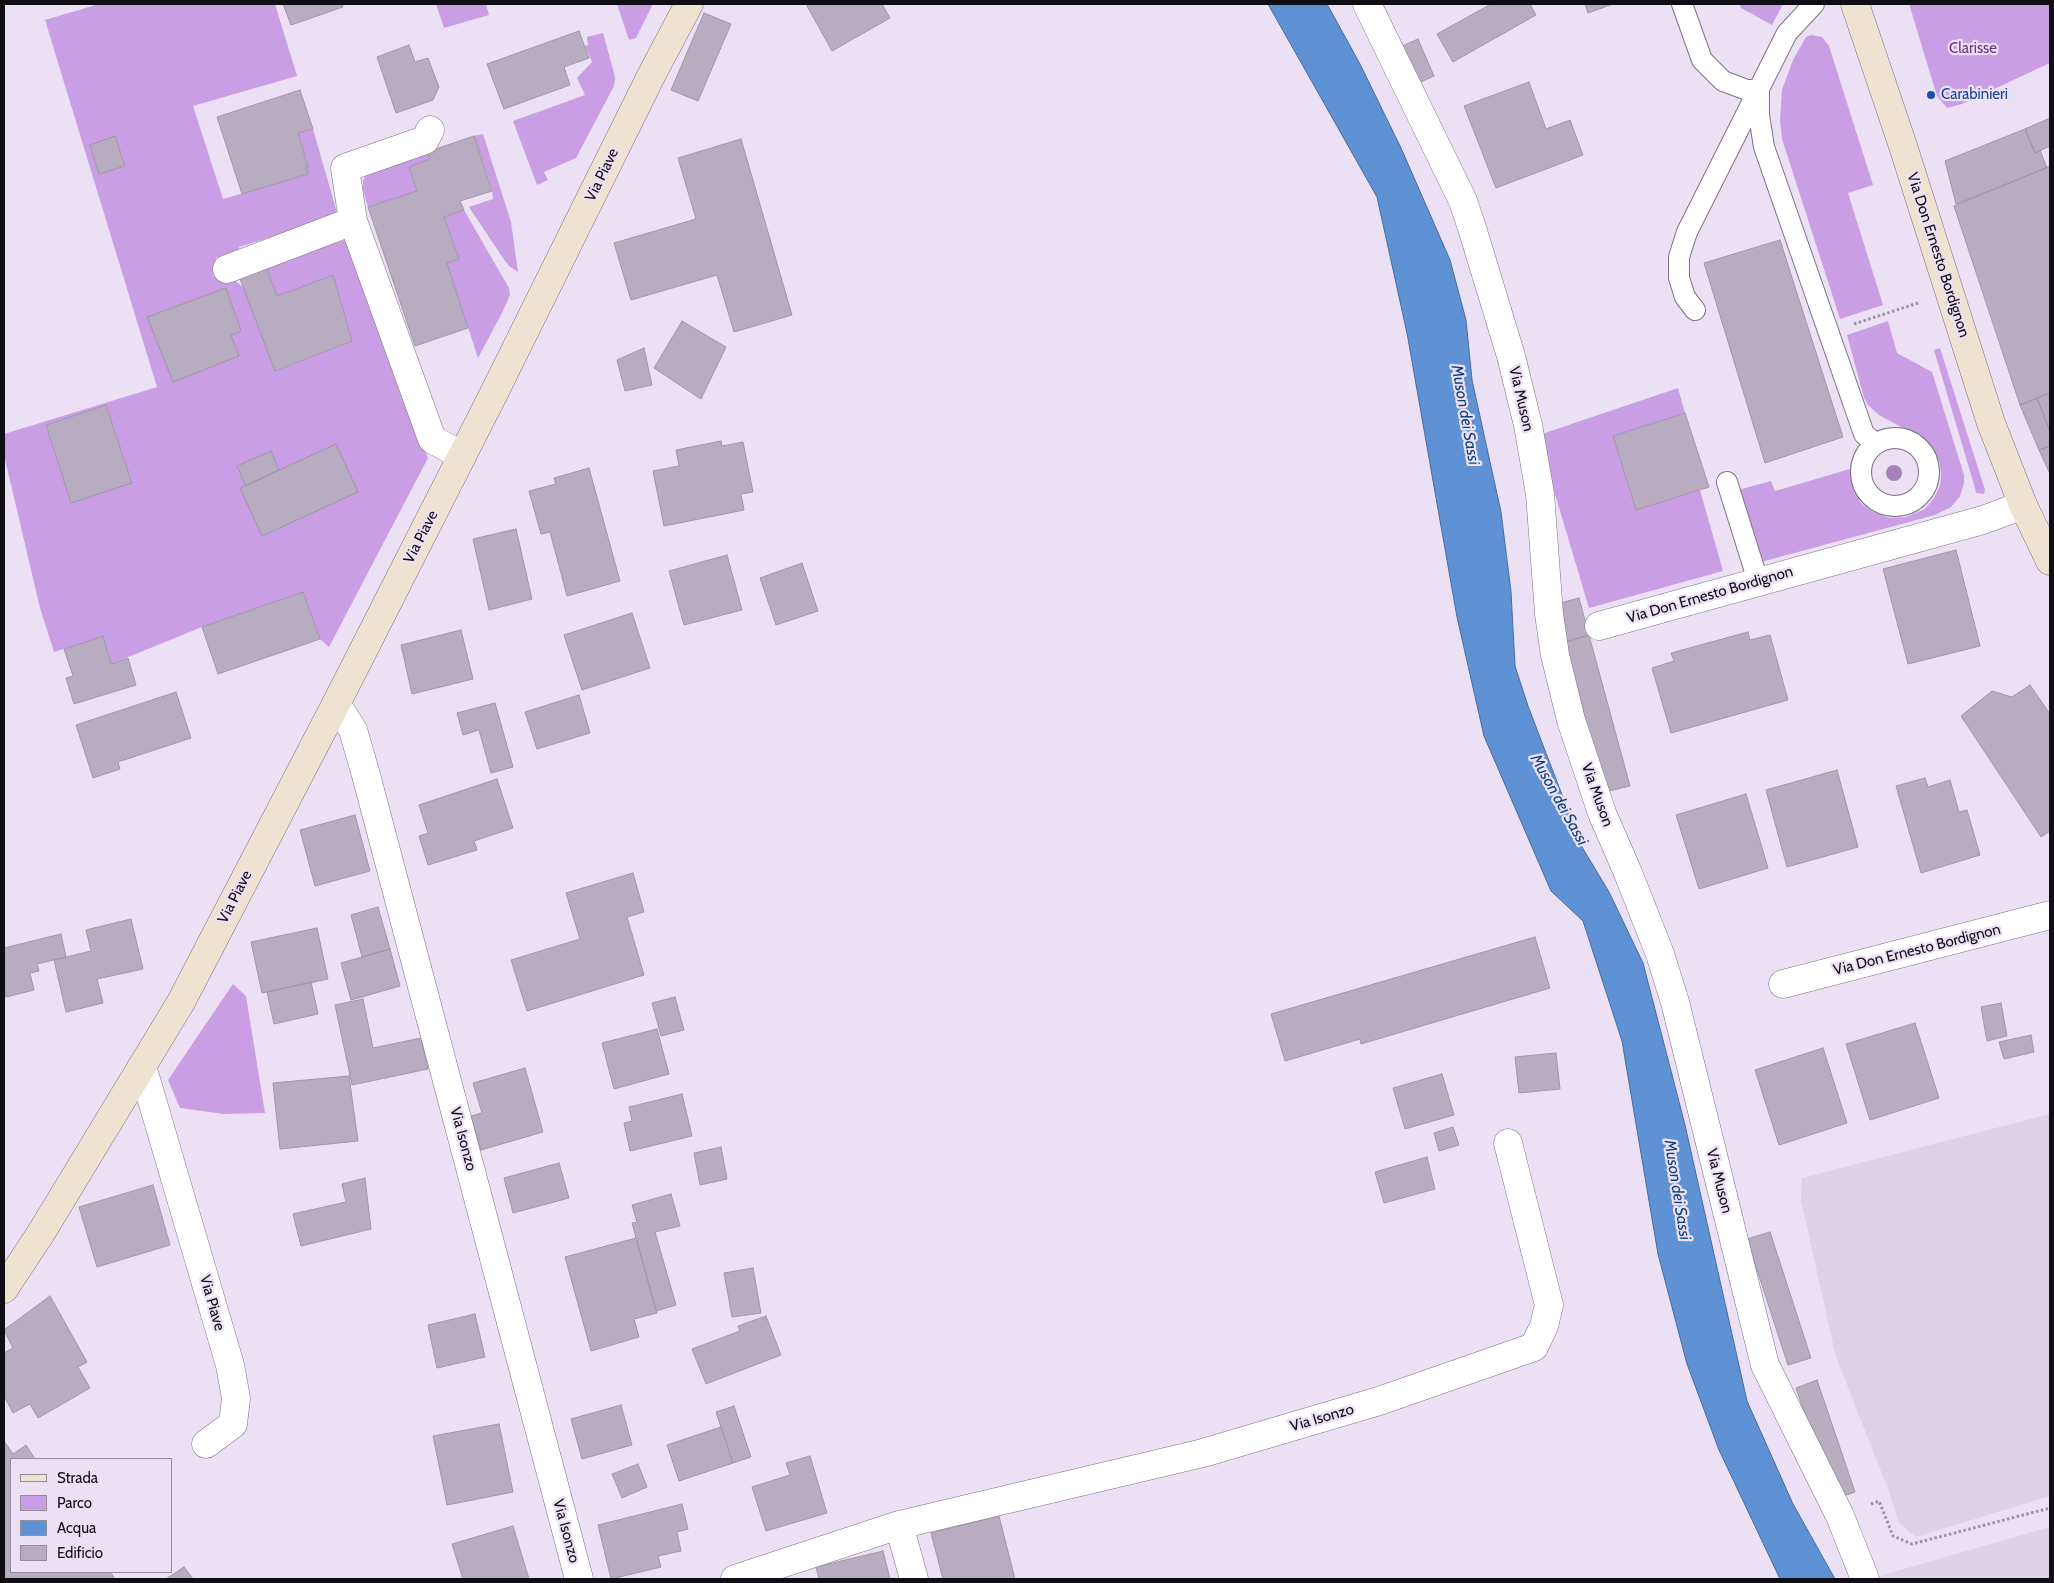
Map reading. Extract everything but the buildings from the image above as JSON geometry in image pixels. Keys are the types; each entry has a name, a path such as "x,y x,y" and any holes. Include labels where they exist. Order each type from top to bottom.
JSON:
{"street":[{"name":"Via Piave","path":"4,1289 46,1224 181,1002 336,704 652,74 689,4"},
{"name":"Via Muson","path":"1367,4 1449,171 1463,201 1472,228 1511,356 1528,425 1540,494 1549,614 1555,655 1571,720 1602,813 1660,954 1675,1002 1765,1366 1840,1516 1865,1579"},
{"name":"Via Don Ernesto Bordignon","path":"1855,4 1903,146 1991,423 2023,504 2050,561"},
{"path":"430,130 425,140 345,168 353,220 432,439 462,456"},
{"path":"227,269 353,220"},
{"name":"Via Don Ernesto Bordignon","path":"1599,626 1983,520 2023,504"},
{"name":"Via Isonzo","path":"336,704 353,730 366,775 579,1579"},
{"name":"Via Don Ernesto Bordignon","path":"1783,984 2050,915"},
{"name":"Via Piave","path":"142,1066 222,1338 236,1398 233,1424 206,1444"},
{"name":"Via Isonzo","path":"735,1579 900,1525 1203,1452 1379,1401 1534,1348 1544,1326 1549,1305 1508,1143"},
{"path":"900,1525 914,1579"}],"lane":[{"path":"1682,4 1702,60 1723,81 1747,90 1759,90"},
{"path":"1696,310 1684,297 1680,278 1679,256 1687,232 1787,33 1814,4"},
{"path":"1759,90 1764,147 1864,434 1876,444"},
{"path":"1727,482 1758,581"}],"path":[{"path":"1851,325 1918,303"},
{"path":"1840,1516 1879,1500 1893,1536 1912,1544 2050,1508"}],"shaded area":[{"path":"2050,1114 2050,1496 1916,1537 1899,1523 1888,1489 1836,1357 1801,1200 1802,1178"},
{"path":"2050,1527 2050,1579 1876,1579 1876,1577"}],"green space":[{"path":"99,4 275,4 297,76 193,106 223,199 308,174 306,167 308,166 298,133 313,129 338,216 239,247 240,251 216,258 213,276 233,279 244,288 276,371 352,341 333,275 277,296 266,266 351,238 428,458 329,647 320,639 303,592 202,627 111,664 103,636 54,652 40,608 4,455 4,434 157,387 45,20"},
{"path":"436,4 486,4 489,15 444,28"},
{"path":"617,4 653,4 636,38 629,40"},
{"path":"1739,4 1783,4 1772,25 1741,8"},
{"name":"Clarisse","path":"1909,4 2050,4 2050,63 1962,104 1947,108 1937,96"},
{"path":"603,33 615,78 614,86 576,158 544,172 548,180 537,185 513,121 585,95 577,78 592,62 585,46 588,45 587,37"},
{"path":"1811,35 1822,37 1829,46 1873,185 1848,193 1883,305 1840,319 1782,139 1780,120 1782,90 1793,60 1806,37"},
{"path":"483,134 511,222 518,272 509,266 469,207 493,199 492,189 474,136"},
{"path":"427,152 430,159 409,167 417,191 368,207 363,190 363,181 366,174"},
{"path":"464,210 509,288 510,295 478,358 447,263 459,259 444,217"},
{"path":"1888,321 1897,353 1932,372 1964,475 1960,496 1951,507 1935,515 1761,562 1738,490 1771,481 1775,491 1850,469 1854,489 1861,503 1873,512 1890,518 1906,517 1925,509 1934,498 1940,485 1941,475 1940,464 1936,454 1923,439 1879,415 1868,405 1864,398 1847,335"},
{"path":"1940,348 1985,490 1984,494 1976,493 1934,350"},
{"path":"1678,388 1685,413 1613,436 1636,510 1700,490 1723,571 1589,608 1546,464 1542,434"},
{"path":"233,984 246,996 265,1113 224,1114 180,1108 168,1080"}],"water":[{"name":"Muson dei Sassi","path":"1268,4 1327,4 1360,64 1401,148 1450,260 1466,320 1472,380 1501,512 1511,592 1515,666 1528,706 1582,847 1609,892 1643,963 1685,1125 1747,1401 1793,1504 1835,1579 1780,1579 1719,1450 1687,1364 1658,1254 1622,1041 1583,921 1551,891 1484,736 1457,617 1407,333 1377,197"}],"place":[{"name":"Carabinieri","path":"1931,95"}]}
